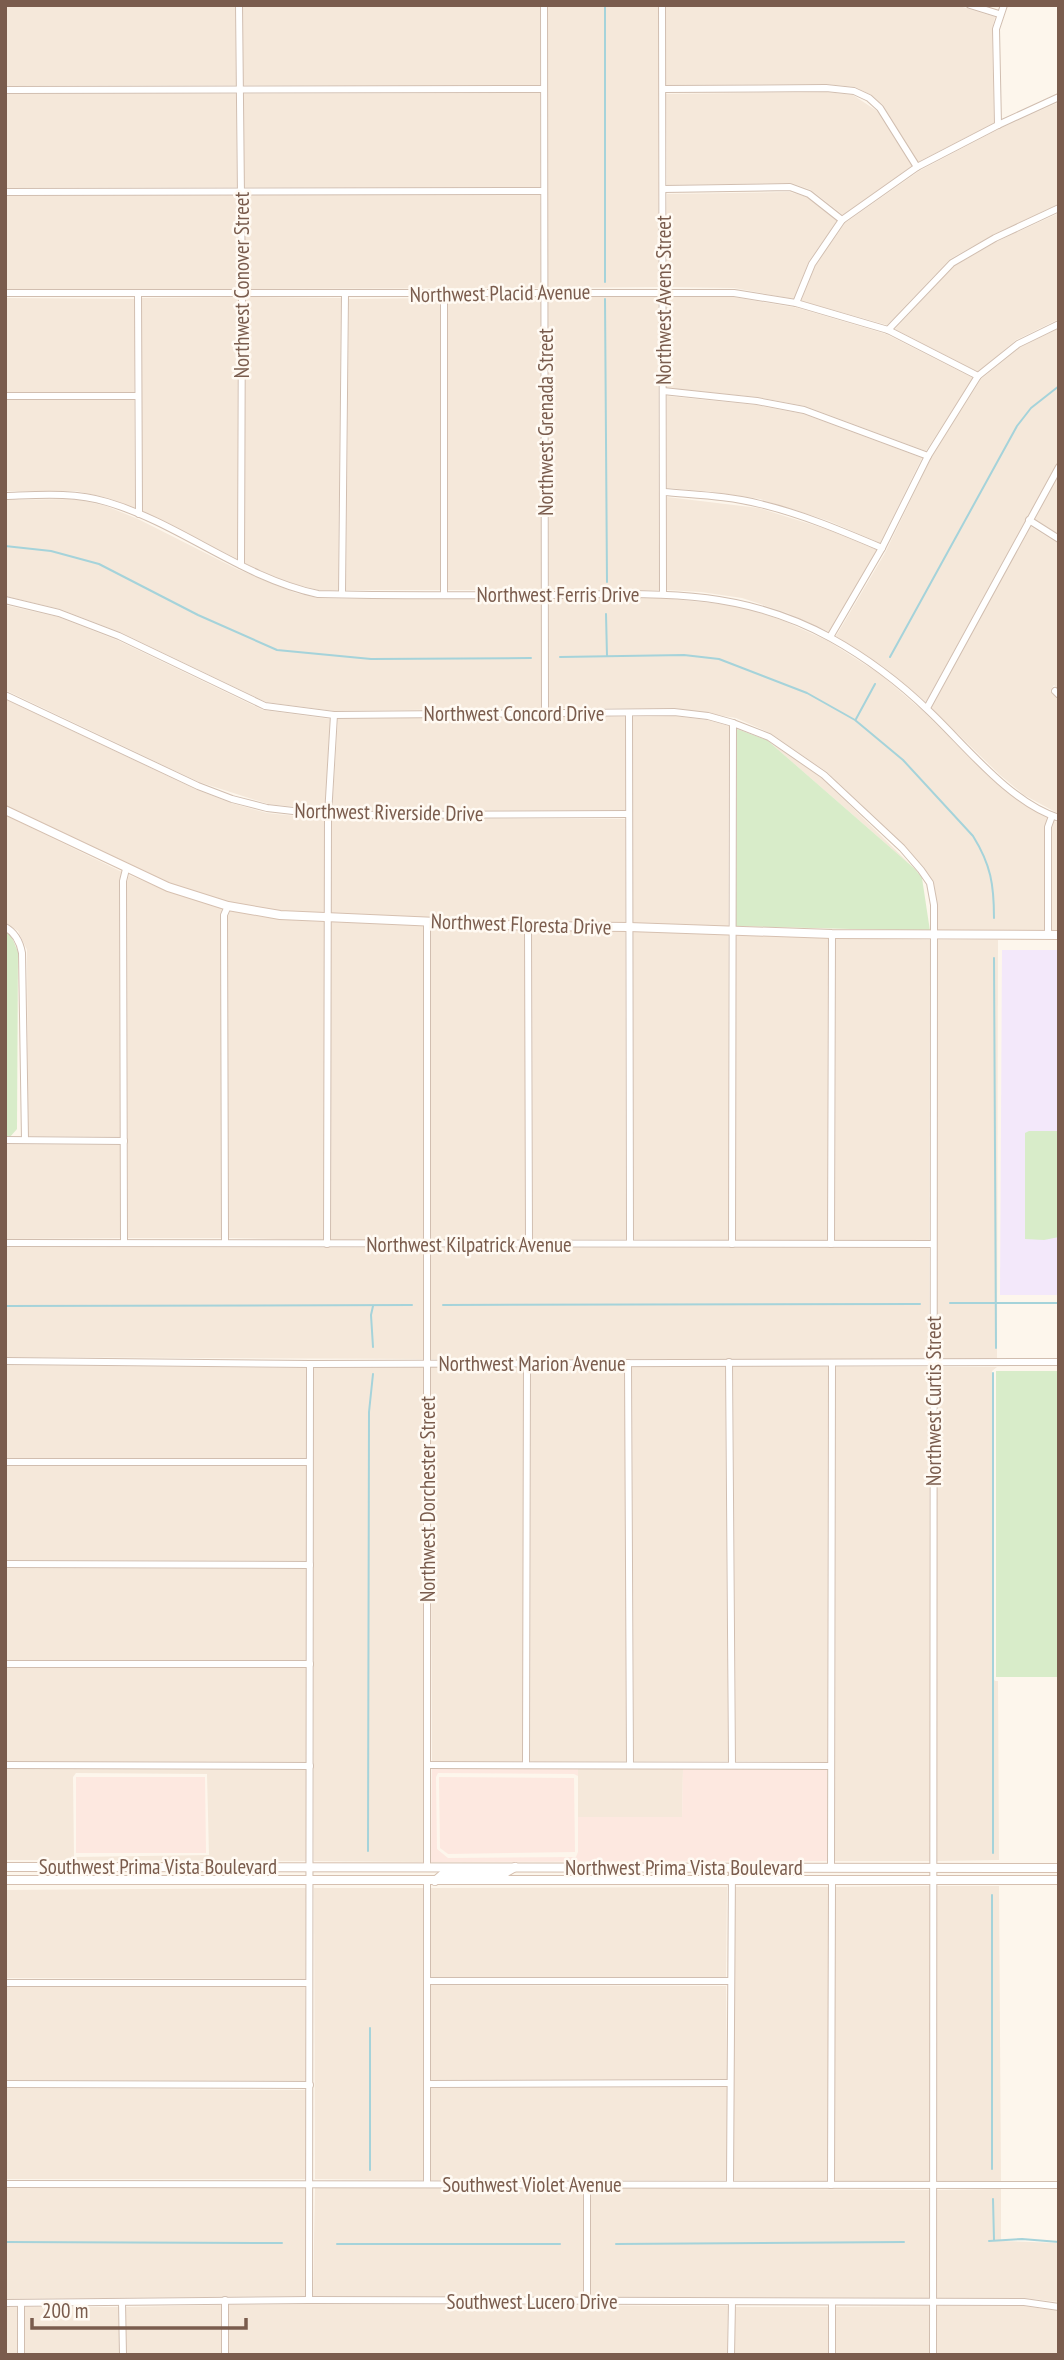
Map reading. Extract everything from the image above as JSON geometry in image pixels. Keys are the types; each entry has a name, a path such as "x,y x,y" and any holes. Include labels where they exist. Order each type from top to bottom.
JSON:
{"main road":[{"name":"Northwest Floresta Drive","path":"5,810 168,887 228,906 280,915 528,926 832,934 1059,935"},
{"name":"Northwest Prima Vista Boulevard","path":"310,1866 1059,1868"},
{"name":"Southwest Prima Vista Boulevard","path":"5,1867 310,1866"},
{"path":"431,1881 443,1874 505,1873 515,1867"},
{"name":"Southwest Prima Vista Boulevard","path":"5,1880 310,1880"},
{"name":"Northwest Prima Vista Boulevard","path":"310,1880 1059,1880"}],"street":[{"name":"Northwest Conover Street","path":"239,5 241,565"},
{"name":"Northwest Grenada Street","path":"544,5 545,712"},
{"name":"Northwest Avens Street","path":"662,5 663,594"},
{"path":"970,5 999,14"},
{"path":"998,125 996,29 1004,5"},
{"path":"663,89 826,88 854,91 880,108 917,167"},
{"path":"5,90 544,89"},
{"path":"796,303 812,264 842,220 917,167 1059,97"},
{"path":"663,190 790,187 809,194 842,220"},
{"path":"5,192 544,191"},
{"path":"888,330 952,263 995,238 1059,208"},
{"name":"Northwest Placid Avenue","path":"5,293 734,293 796,303 888,330 978,376"},
{"path":"138,294 139,514"},
{"path":"342,594 345,294"},
{"path":"444,294 444,595"},
{"path":"830,637 882,548 928,456 978,376 1017,344 1059,324"},
{"path":"663,391 757,401 804,410 928,456"},
{"path":"5,396 138,396"},
{"path":"927,708 1059,467"},
{"path":"664,492 713,496 760,504 828,525 882,548"},
{"name":"Northwest Ferris Drive","path":"5,496 76,495 107,502 139,514 274,582 318,594 663,594 741,602 785,617 830,637 882,670 927,708 998,778 1022,798 1055,817"},
{"path":"1029,520 1059,539"},
{"name":"Northwest Concord Drive","path":"5,600 59,613 118,636 265,706 334,715 674,712 708,716 733,723 769,737 824,775 902,848 930,884 934,905 934,936"},
{"name":"Northwest Riverside Drive","path":"5,695 209,790 267,808 328,815 629,814"},
{"path":"629,713 630,1243"},
{"path":"327,1244 328,815 334,715"},
{"path":"732,1244 733,723"},
{"path":"1048,935 1048,827 1055,817"},
{"path":"124,1242 123,881 126,869"},
{"path":"225,1242 224,915 228,906"},
{"name":"Northwest Dorchester Street","path":"427,921 427,1866"},
{"path":"528,926 529,1243"},
{"path":"5,928 20,942 22,953 25,1140"},
{"path":"831,1244 832,934"},
{"name":"Northwest Curtis Street","path":"933,2355 934,936"},
{"path":"5,1140 124,1141"},
{"name":"Northwest Kilpatrick Avenue","path":"5,1243 933,1244"},
{"name":"Northwest Marion Avenue","path":"5,1361 310,1364 1059,1362"},
{"path":"526,1765 527,1362"},
{"path":"729,1362 732,1765"},
{"path":"628,1363 630,1765"},
{"path":"831,1866 832,1363"},
{"path":"309,2300 310,1364"},
{"path":"5,1462 309,1462"},
{"path":"5,1564 310,1565"},
{"path":"5,1664 310,1664"},
{"path":"5,1765 310,1766"},
{"path":"429,1765 831,1766"},
{"path":"730,2184 732,1867"},
{"path":"427,2184 431,1881"},
{"path":"831,2185 832,1882"},
{"path":"428,1981 730,1982"},
{"path":"5,1983 309,1983"},
{"path":"428,2084 730,2083"},
{"path":"5,2084 310,2085"},
{"name":"Southwest Violet Avenue","path":"5,2184 1059,2185"},
{"path":"587,2184 587,2301"},
{"name":"Southwest Lucero Drive","path":"5,2303 309,2300 1024,2302 1059,2307"},
{"path":"225,2301 225,2355"},
{"path":"731,2355 732,2302"},
{"path":"21,2303 21,2355"},
{"path":"122,2303 122,2355"},
{"path":"832,2303 832,2355"}],"shaded area":[{"path":"5,5 235,5 236,85 5,86"},
{"path":"243,5 540,5 540,85 243,85"},
{"path":"547,5 658,5 658,287 548,288"},
{"path":"666,5 956,5 995,17 992,29 994,123 918,162 883,105 855,87 826,84 666,85"},
{"path":"826,92 853,95 877,111 912,166 843,215 811,190 791,183 667,185 666,94"},
{"path":"540,93 540,187 244,187 243,94"},
{"path":"5,94 236,94 237,187 5,188"},
{"path":"1059,102 1059,204 950,259 887,325 801,301 815,266 845,223 919,171 999,129"},
{"path":"790,192 807,197 837,221 809,261 794,299 734,288 665,287 667,194"},
{"path":"237,195 238,289 5,289 5,196"},
{"path":"244,195 540,195 541,288 246,289"},
{"path":"1059,213 1059,319 1016,340 978,372 895,329 954,266 996,242"},
{"path":"658,295 659,590 549,590 548,296"},
{"path":"665,295 733,297 798,308 886,334 973,378 926,451 805,406 757,397 667,388"},
{"path":"541,296 541,590 448,590 447,298"},
{"path":"238,297 237,559 142,512 142,298"},
{"path":"246,297 341,298 338,590 318,590 298,585 244,563"},
{"path":"5,298 135,299 134,392 5,392"},
{"path":"440,298 440,590 346,590 349,299"},
{"path":"1059,328 1059,460 926,702 884,667 836,636 885,553 931,458 981,379 1019,348"},
{"path":"667,396 756,405 803,414 922,458 880,543 829,521 760,499 667,488"},
{"path":"5,400 134,400 135,509 108,498 76,491 5,491"},
{"path":"1059,474 1059,534 1034,519"},
{"path":"667,497 759,508 826,529 877,550 829,632 787,613 742,598 667,590"},
{"path":"76,499 106,506 138,519 237,569 296,593 317,598 541,599 541,708 334,711 266,702 120,632 60,609 5,596 5,500"},
{"path":"1030,526 1059,544 1059,689 1054,685 1050,691 1059,701 1059,814 1024,795 931,708"},
{"path":"663,598 740,606 784,621 828,641 880,674 924,712 995,782 1020,802 1048,818 1045,827 1045,931 937,931 934,883 923,867 904,845 827,772 770,733 736,718 674,708 549,708 549,599"},
{"path":"5,605 58,617 117,640 263,710 330,719 325,810 268,804 199,782 5,690"},
{"path":"5,699 197,790 231,803 267,813 325,819 324,914 280,911 229,902 169,883 5,805"},
{"path":"674,716 729,726 728,926 633,923 633,717"},
{"path":"626,717 625,810 332,811 338,719"},
{"path":"767,740 822,778 915,869"},
{"path":"5,815 122,872 119,881 120,1137 28,1136 27,950 18,931 5,923"},
{"path":"332,819 625,819 625,923 331,914"},
{"path":"1054,821 1059,823 1059,931 1052,931"},
{"path":"129,875 167,891 223,909 221,1238 128,1238"},
{"path":"230,911 279,919 324,922 324,1240 228,1238"},
{"path":"331,922 423,925 423,1240 331,1240"},
{"path":"430,926 525,930 525,1239 431,1240"},
{"path":"532,931 625,931 626,1239 533,1239"},
{"path":"633,931 728,934 728,1240 634,1239"},
{"path":"736,934 828,938 827,1240 735,1240"},
{"path":"836,938 930,940 929,1240 835,1240"},
{"path":"937,940 998,940 997,1359 936,1359"},
{"path":"1002,950 1059,950 1059,1295 1000,1295"},
{"path":"5,1144 120,1145 121,1238 5,1239"},
{"path":"5,1247 423,1248 423,1359 5,1357"},
{"path":"431,1248 929,1248 929,1359 430,1359"},
{"path":"5,1365 306,1368 306,1458 5,1458"},
{"path":"523,1366 523,1761 432,1761 430,1367"},
{"path":"531,1366 625,1367 626,1761 530,1761"},
{"path":"725,1366 728,1761 634,1761 632,1367"},
{"path":"733,1366 828,1367 827,1762 736,1761"},
{"path":"423,1367 423,1862 314,1861 313,1368"},
{"path":"836,1367 929,1367 930,1861 835,1861"},
{"path":"936,1367 997,1367 992,1371 992,1677 998,1681 999,1860 937,1861"},
{"path":"5,1466 306,1466 306,1561 5,1560"},
{"path":"5,1568 306,1569 306,1660 5,1660"},
{"path":"5,1668 306,1668 306,1762 5,1761"},
{"path":"5,1769 306,1770 306,1861 5,1860","holes":["76,1773 207,1774 209,1855 74,1857 73,1777"]},
{"path":"432,1769 578,1769 578,1776 438,1773 437,1849 448,1858 576,1857 578,1817 682,1817 683,1769 827,1770 828,1861 431,1862"},
{"path":"578,1769 683,1769 682,1817 578,1817"},
{"path":"76,1777 205,1777 206,1853 76,1853"},
{"path":"439,1777 574,1778 575,1852 448,1854 440,1848"},
{"path":"930,1886 930,2181 835,2181 835,1887"},
{"path":"937,1886 999,1886 1001,2181 937,2181"},
{"path":"727,1887 726,1977 431,1977 431,1888"},
{"path":"734,1887 828,1887 828,2181 734,2180"},
{"path":"306,1888 305,1979 5,1978 5,1890"},
{"path":"314,1888 423,1888 423,2180 315,2179"},
{"path":"431,1985 726,1986 727,2079 431,2080"},
{"path":"5,1987 305,1987 306,2081 5,2080"},
{"path":"727,2087 727,2180 431,2180 431,2088"},
{"path":"5,2088 306,2090 307,2179 5,2179"},
{"path":"307,2187 306,2296 5,2299 5,2188"},
{"path":"315,2187 583,2188 583,2297 313,2296"},
{"path":"590,2188 930,2190 930,2298 590,2297"},
{"path":"1001,2189 1001,2241 1059,2243 1059,2302 1024,2298 937,2298 937,2190"},
{"path":"221,2305 221,2355 126,2355 126,2307"},
{"path":"229,2305 728,2306 727,2355 228,2355"},
{"path":"930,2306 930,2355 835,2355 835,2307"},
{"path":"937,2306 1023,2306 1059,2311 1059,2355 937,2355"},
{"path":"5,2307 17,2307 17,2355 5,2355"},
{"path":"25,2307 119,2307 119,2355 25,2355"},
{"path":"735,2307 828,2307 828,2355 734,2355"}],"green space":[{"path":"737,729 767,740 915,869 922,878 930,931 736,926"},
{"path":"5,932 11,935 18,952 17,1129 9,1138 5,1138"},
{"path":"1059,1131 1059,1237 1044,1240 1025,1239 1025,1133"},
{"path":"996,1371 1059,1371 1059,1677 996,1677"}],"waterway":[{"path":"605,5 605,282"},
{"path":"605,299 607,582"},
{"path":"890,657 1017,426 1031,408 1059,386"},
{"path":"5,546 51,551 99,564 198,615 277,650 371,659 531,658"},
{"path":"606,614 607,656"},
{"path":"560,657 684,655 719,659 807,693 855,720 903,760 973,836 984,856 990,876 994,918"},
{"path":"856,719 875,684"},
{"path":"994,958 996,1348"},
{"path":"950,1303 1059,1303"},
{"path":"443,1305 920,1304"},
{"path":"5,1306 412,1305"},
{"path":"373,1306 373,1347"},
{"path":"993,1373 993,1853"},
{"path":"368,1851 369,1412 373,1374"},
{"path":"992,1895 992,2169"},
{"path":"370,2028 370,2170"},
{"path":"993,2199 994,2240"},
{"path":"989,2241 1022,2239 1059,2242"},
{"path":"5,2242 282,2243"},
{"path":"616,2244 904,2242"},
{"path":"337,2244 560,2244"}]}
